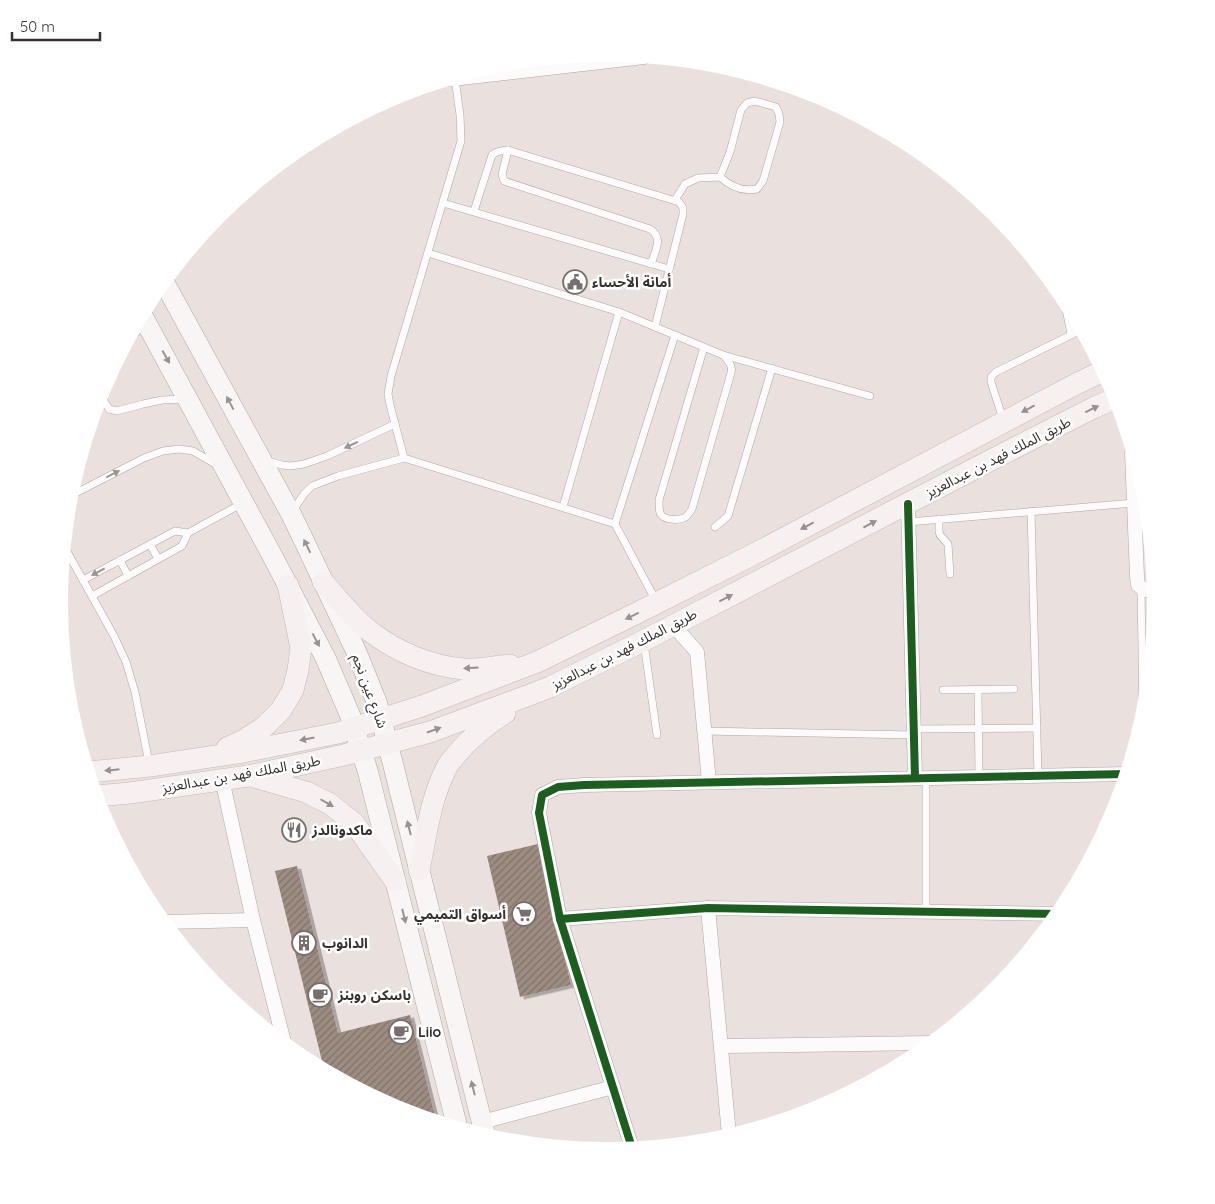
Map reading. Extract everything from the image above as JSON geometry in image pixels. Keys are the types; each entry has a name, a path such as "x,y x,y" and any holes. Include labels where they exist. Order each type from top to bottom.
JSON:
{"main road":[{"name":"شارع عين نجم","path":"168,289 291,514 356,651 376,702 388,743 483,1127"},
{"name":"شارع عين نجم","path":"147,321 288,585 326,659 348,709 362,750 455,1119"},
{"name":"طريق الملك فهد بن عبدالعزيز","path":"96,771 150,766 243,752 338,733 422,706 537,662 754,554 1096,375"},
{"name":"طريق الملك فهد بن عبدالعزيز","path":"104,795 248,776 362,750 430,732 550,687 673,625 908,513 1003,454 1108,401"},
{"path":"323,582 370,632 401,651 431,663 465,669 537,662"},
{"path":"210,757 244,740 264,727 281,710 292,690 298,670 301,648 288,585"},
{"path":"420,870 428,821 446,768 484,726 532,694"},
{"path":"248,776 306,792 330,804 354,823 396,882"}],"street":[{"path":"498,74 594,63"},
{"path":"908,513 914,732 920,778"},
{"path":"1139,514 1137,576 1138,585 1147,588"},
{"path":"673,625 697,652 709,782"},
{"path":"630,1141 560,919 539,813 542,795 558,787 584,784 1118,774"},
{"path":"222,779 253,920 281,1032"},
{"path":"560,919 708,908 1048,914"},
{"path":"708,908 728,1127"},
{"path":"173,922 253,920"},
{"path":"721,1046 918,1043"},
{"path":"488,1128 613,1087"}],"lane":[{"path":"404,458 388,394 391,376 461,141 460,115 455,85"},
{"path":"675,200 685,184 698,178 720,177 729,185 748,191 757,189 762,181 780,122 776,108 755,101 747,103 741,110 730,152 720,177"},
{"path":"474,211 492,155 495,152 508,150 679,202 683,208 683,214 654,327"},
{"path":"508,150 502,174 504,181 650,229 656,233 658,240 651,264"},
{"path":"443,203 669,269"},
{"path":"428,253 619,312 723,355 870,396"},
{"path":"563,507 619,312"},
{"path":"1069,322 1071,334"},
{"path":"1004,422 991,382 992,377 996,372 1075,332"},
{"path":"615,524 675,335"},
{"path":"704,347 659,500 660,512 664,517 670,519 681,518 688,515 692,509 731,373 732,368 729,361 723,355"},
{"path":"715,527 728,516 772,368"},
{"path":"106,404 109,409 117,411 162,400 189,399"},
{"path":"260,459 290,466 304,464 327,456 395,424"},
{"path":"79,491 144,458 164,451 179,449 193,452 227,470"},
{"path":"291,514 304,494 312,486 338,476 404,458 615,524 657,603"},
{"path":"92,596 182,546 188,533 244,502"},
{"path":"908,513 939,519 1138,502"},
{"path":"1031,511 1038,776"},
{"path":"939,519 940,535 948,544 950,574"},
{"path":"83,580 175,531 188,533"},
{"path":"150,544 158,559"},
{"path":"70,558 114,636 126,662 136,692 150,766"},
{"path":"120,560 128,576"},
{"path":"644,641 657,735"},
{"path":"944,690 1014,689"},
{"path":"978,691 979,777"},
{"path":"704,731 914,732 978,728 1036,728"},
{"path":"920,778 926,912"}],"building":[{"path":"538,844 571,985 520,997 487,856"},
{"name":"الدانوب","path":"297,866 338,1033 410,1015 434,1113 369,1086 322,1059 275,871"}],"cycle path":[{"path":"908,504 915,778"},
{"path":"560,919 539,813 542,795 558,787 1118,774"},
{"path":"630,1141 560,919 708,908 1048,914"}],"place":[{"name":"أمانة الأحساء","path":"575,282"},
{"name":"ماكدونالدز","path":"294,830"},
{"name":"أسواق التميمي","path":"524,914"},
{"name":"الدانوب","path":"304,943"},
{"name":"باسكن روبنز","path":"320,995"},
{"name":"Liio","path":"401,1032"}]}
